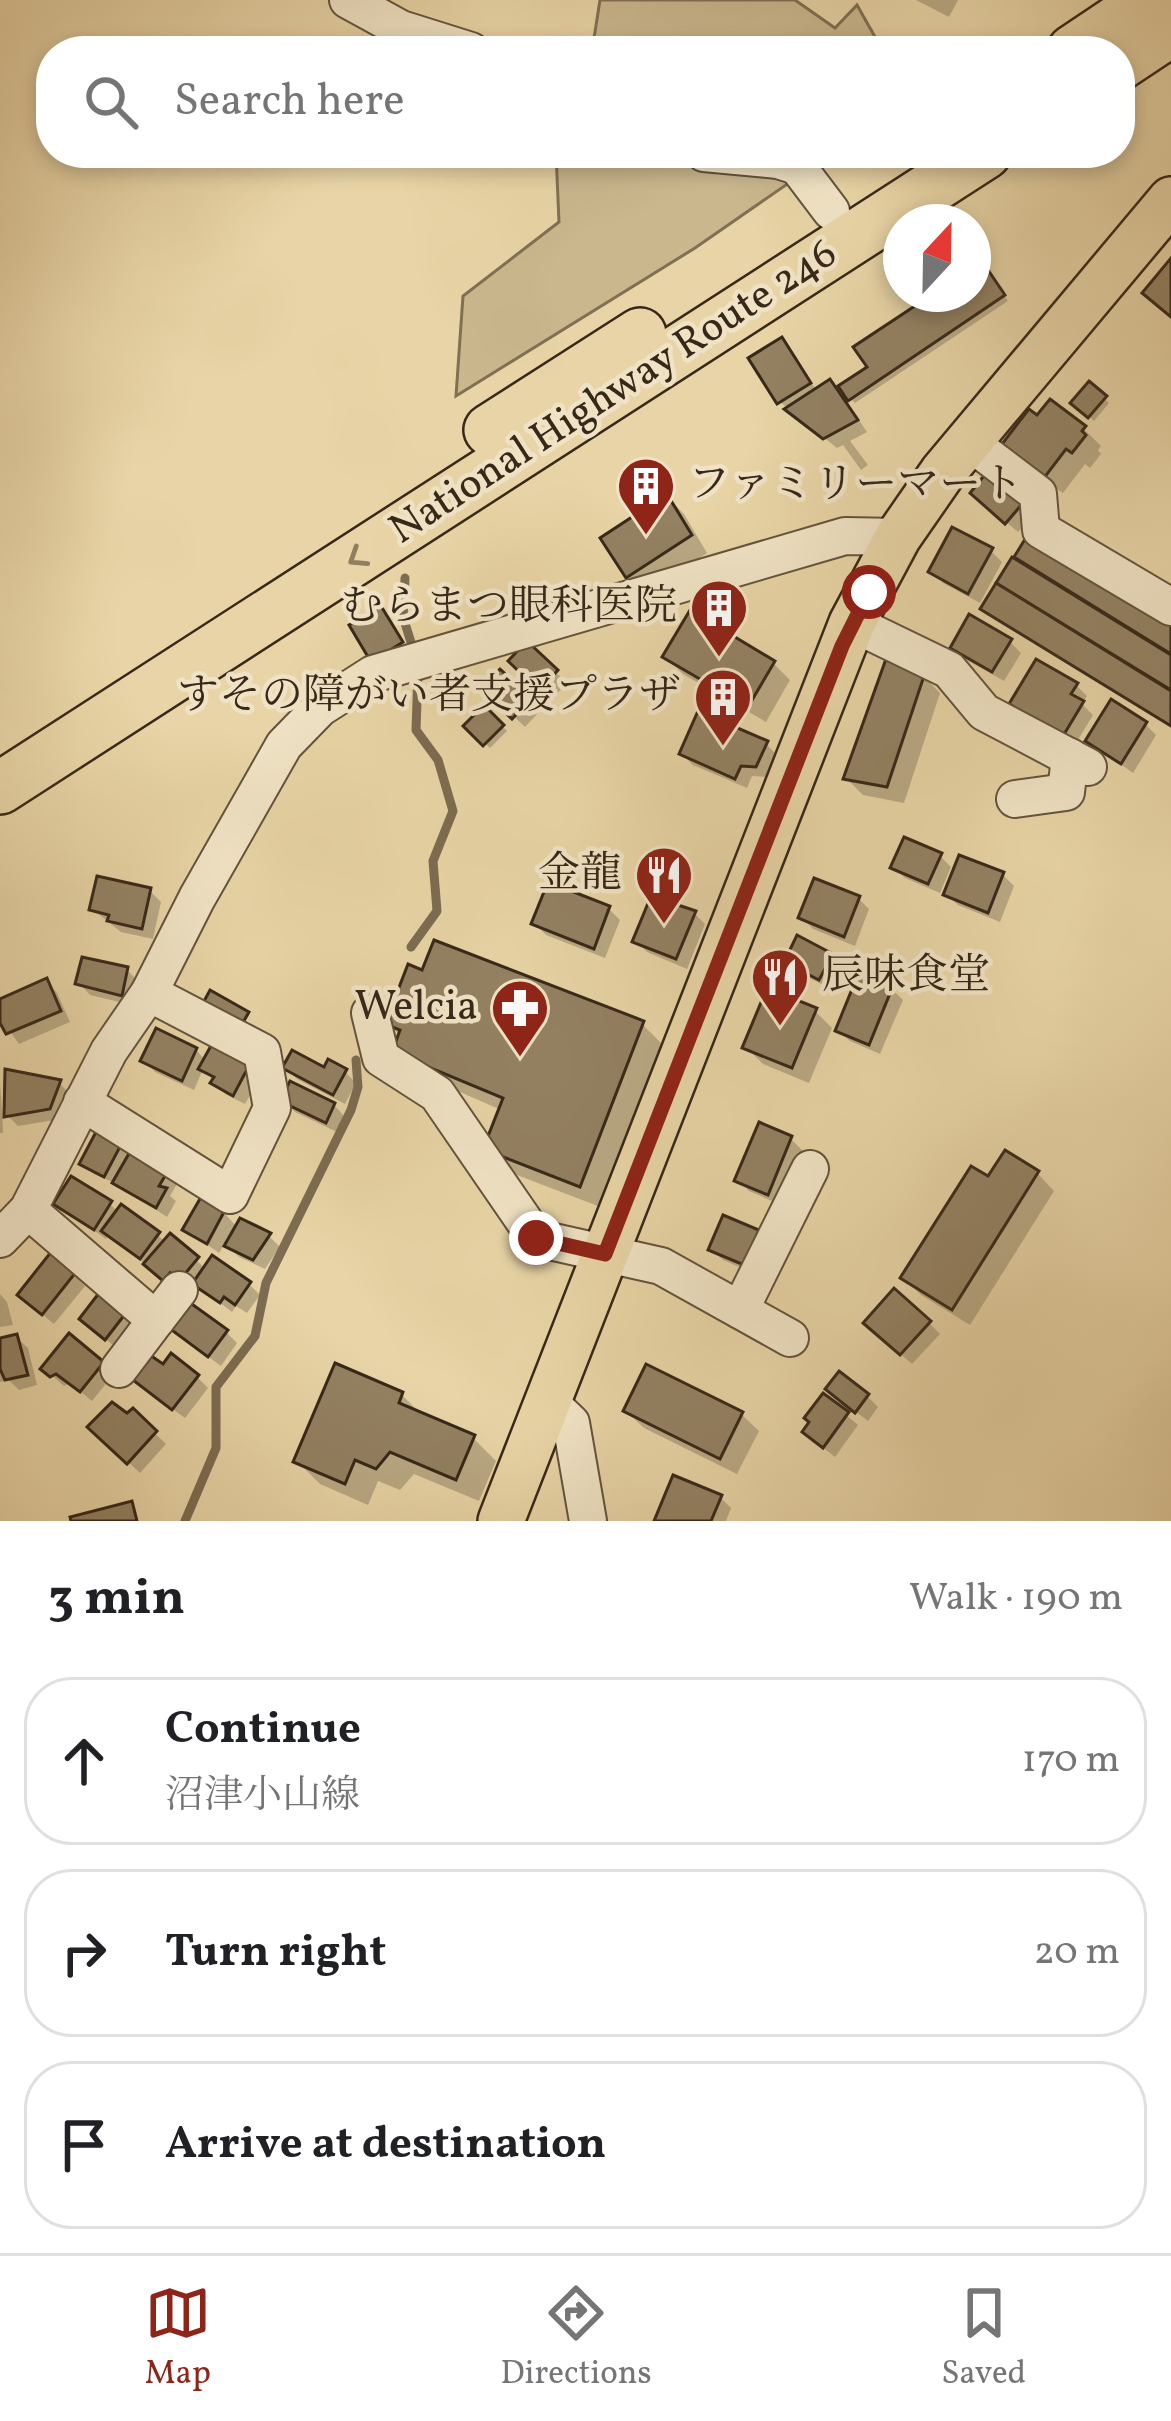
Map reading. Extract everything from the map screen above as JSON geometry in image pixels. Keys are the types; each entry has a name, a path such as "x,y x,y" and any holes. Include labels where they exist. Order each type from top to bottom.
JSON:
{"highway":[{"path":"1095,36 1149,0"},
{"path":"1135,54 1171,30"},
{"name":"National Highway Route 246","path":"0,746 896,168"},
{"name":"National Highway Route 246","path":"0,788 962,168"}],"main road":[{"path":"501,1521 852,623 898,537 968,441 1171,200"}],"street":[{"path":"348,0 423,36"},
{"path":"799,168 831,211"},
{"path":"968,441 1038,494 1041,530 1171,607"},
{"path":"0,1238 28,1210 109,1051 149,993 284,745 320,709 373,674 844,536 898,537"},
{"path":"852,623 949,670 984,712 1079,762 1066,792 1016,799"},
{"path":"82,1102 230,1195 272,1108 262,1052 149,993"},
{"path":"370,1013 381,1058 437,1094 536,1238 661,1266 790,1338"},
{"path":"740,1310 810,1169"},
{"path":"28,1210 156,1320"},
{"path":"119,1369 179,1290"},
{"path":"548,1401 571,1423 588,1521"}],"shaded area":[{"path":"600,0 795,0 835,28 857,5 875,36 594,36"},
{"path":"557,168 810,168 695,248 456,396 463,296 559,222"}],"building":[{"path":"1171,258 1171,317 1142,293"},
{"path":"991,274 1005,295 991,304"},
{"path":"906,312 980,312 848,401 838,386 867,367 853,347"},
{"path":"782,337 811,383 777,404 748,358"},
{"path":"830,379 858,420 823,439 784,409"},
{"path":"1089,381 1107,396 1088,418 1070,403"},
{"path":"1050,399 1086,426 1082,431 1086,435 1072,453 1066,449 1044,478 999,448 1029,409 1037,415"},
{"path":"987,472 1023,503 1005,524 970,493"},
{"name":"ファミリーマート","path":"667,494 692,535 626,578 600,538"},
{"path":"952,527 993,548 968,594 928,572"},
{"path":"1030,531 1171,619 1171,654 1014,557"},
{"path":"1012,557 1171,655 1171,690 996,583"},
{"path":"996,583 1171,691 1171,726 980,609"},
{"path":"381,606 403,642 371,662 349,625"},
{"name":"むらまつ眼科医院","path":"690,610 775,661 748,707 662,657"},
{"path":"969,614 1012,639 992,672 950,648"},
{"path":"527,641 558,670 539,691 508,661"},
{"path":"886,659 925,673 887,787 843,779"},
{"path":"1036,659 1078,683 1071,694 1084,701 1063,736 1009,704"},
{"path":"500,669 531,698 512,719 481,689"},
{"path":"1111,699 1147,722 1121,764 1085,741"},
{"path":"484,705 504,725 483,746 463,726"},
{"name":"すその障がい者支援プラザ","path":"698,711 768,741 756,767 741,766 735,779 679,754"},
{"path":"904,837 942,853 928,884 890,868"},
{"path":"959,855 1004,872 988,913 943,895"},
{"path":"97,876 151,888 142,929 107,921 109,915 89,910"},
{"path":"814,878 860,896 844,937 798,918"},
{"path":"548,882 610,906 594,949 531,924"},
{"name":"金龍","path":"651,896 696,911 676,959 632,942"},
{"path":"797,935 833,954 819,980 784,962"},
{"name":"Welcia","path":"434,940 644,1021 580,1187 483,1149 503,1098 392,1052 400,1030 385,1024 408,964 422,970"},
{"path":"82,957 128,967 122,996 75,984"},
{"path":"859,972 893,986 869,1045 835,1031"},
{"path":"47,978 61,1011 6,1034 0,1023 0,999"},
{"name":"辰味食堂","path":"767,988 817,1008 792,1068 742,1048"},
{"path":"210,990 249,1012 241,1026 202,1005"},
{"path":"156,1028 197,1048 182,1081 140,1061"},
{"path":"212,1044 252,1060 233,1096 210,1083 214,1077 198,1069"},
{"path":"292,1050 324,1067 328,1059 347,1069 333,1095 282,1068"},
{"path":"5,1069 61,1080 50,1109 4,1117"},
{"path":"290,1081 335,1103 326,1123 280,1101"},
{"path":"759,1122 792,1136 768,1195 734,1181"},
{"path":"97,1130 122,1143 104,1177 79,1164"},
{"path":"131,1150 168,1171 159,1186 167,1188 156,1208 112,1183"},
{"path":"1005,1150 1039,1171 952,1310 900,1278 971,1166 988,1176"},
{"path":"71,1176 112,1201 94,1230 53,1204"},
{"path":"201,1197 225,1210 207,1244 182,1230"},
{"path":"121,1204 160,1232 140,1259 101,1231"},
{"path":"723,1215 759,1230 744,1265 708,1250"},
{"path":"240,1218 271,1233 253,1260 224,1246"},
{"path":"170,1233 199,1257 179,1281 170,1273 163,1281 143,1264"},
{"path":"51,1252 76,1272 42,1315 17,1295"},
{"path":"212,1255 251,1282 235,1305 224,1297 220,1303 192,1284"},
{"path":"894,1288 931,1321 900,1355 863,1323"},
{"path":"102,1289 129,1309 105,1340 79,1319"},
{"path":"189,1302 228,1330 208,1357 169,1328"},
{"path":"69,1333 104,1362 80,1392 56,1374 50,1377 40,1369"},
{"path":"17,1334 28,1375 5,1380 0,1369 0,1338"},
{"path":"147,1353 163,1364 171,1353 199,1375 172,1410 129,1377"},
{"path":"335,1363 403,1392 399,1403 475,1435 456,1480 390,1452 376,1469 355,1460 345,1484 293,1462"},
{"path":"646,1364 743,1412 720,1459 623,1411"},
{"path":"839,1371 869,1394 855,1413 825,1389"},
{"path":"823,1393 849,1412 823,1448 802,1432 809,1422 804,1418"},
{"path":"112,1402 127,1413 133,1408 157,1431 127,1464 87,1427"},
{"path":"673,1475 722,1495 711,1521 654,1521"},
{"path":"132,1501 137,1521 71,1521 70,1517"}],"waterway":[{"path":"405,578 403,617 415,655"},
{"path":"411,947 437,911 433,861 453,811 438,760 416,730 418,671"},
{"path":"185,1521 216,1448 216,1387 255,1336 266,1283 351,1110 358,1087 356,1060"}],"place":[{"name":"ファミリーマート","path":"646,537"},
{"name":"むらまつ眼科医院","path":"719,659"},
{"name":"すその障がい者支援プラザ","path":"723,748"},
{"name":"金龍","path":"664,926"},
{"name":"辰味食堂","path":"780,1028"},
{"name":"Welcia","path":"520,1059"}],"route":[{"path":"536,1238 605,1254 842,646 869,592"}]}
